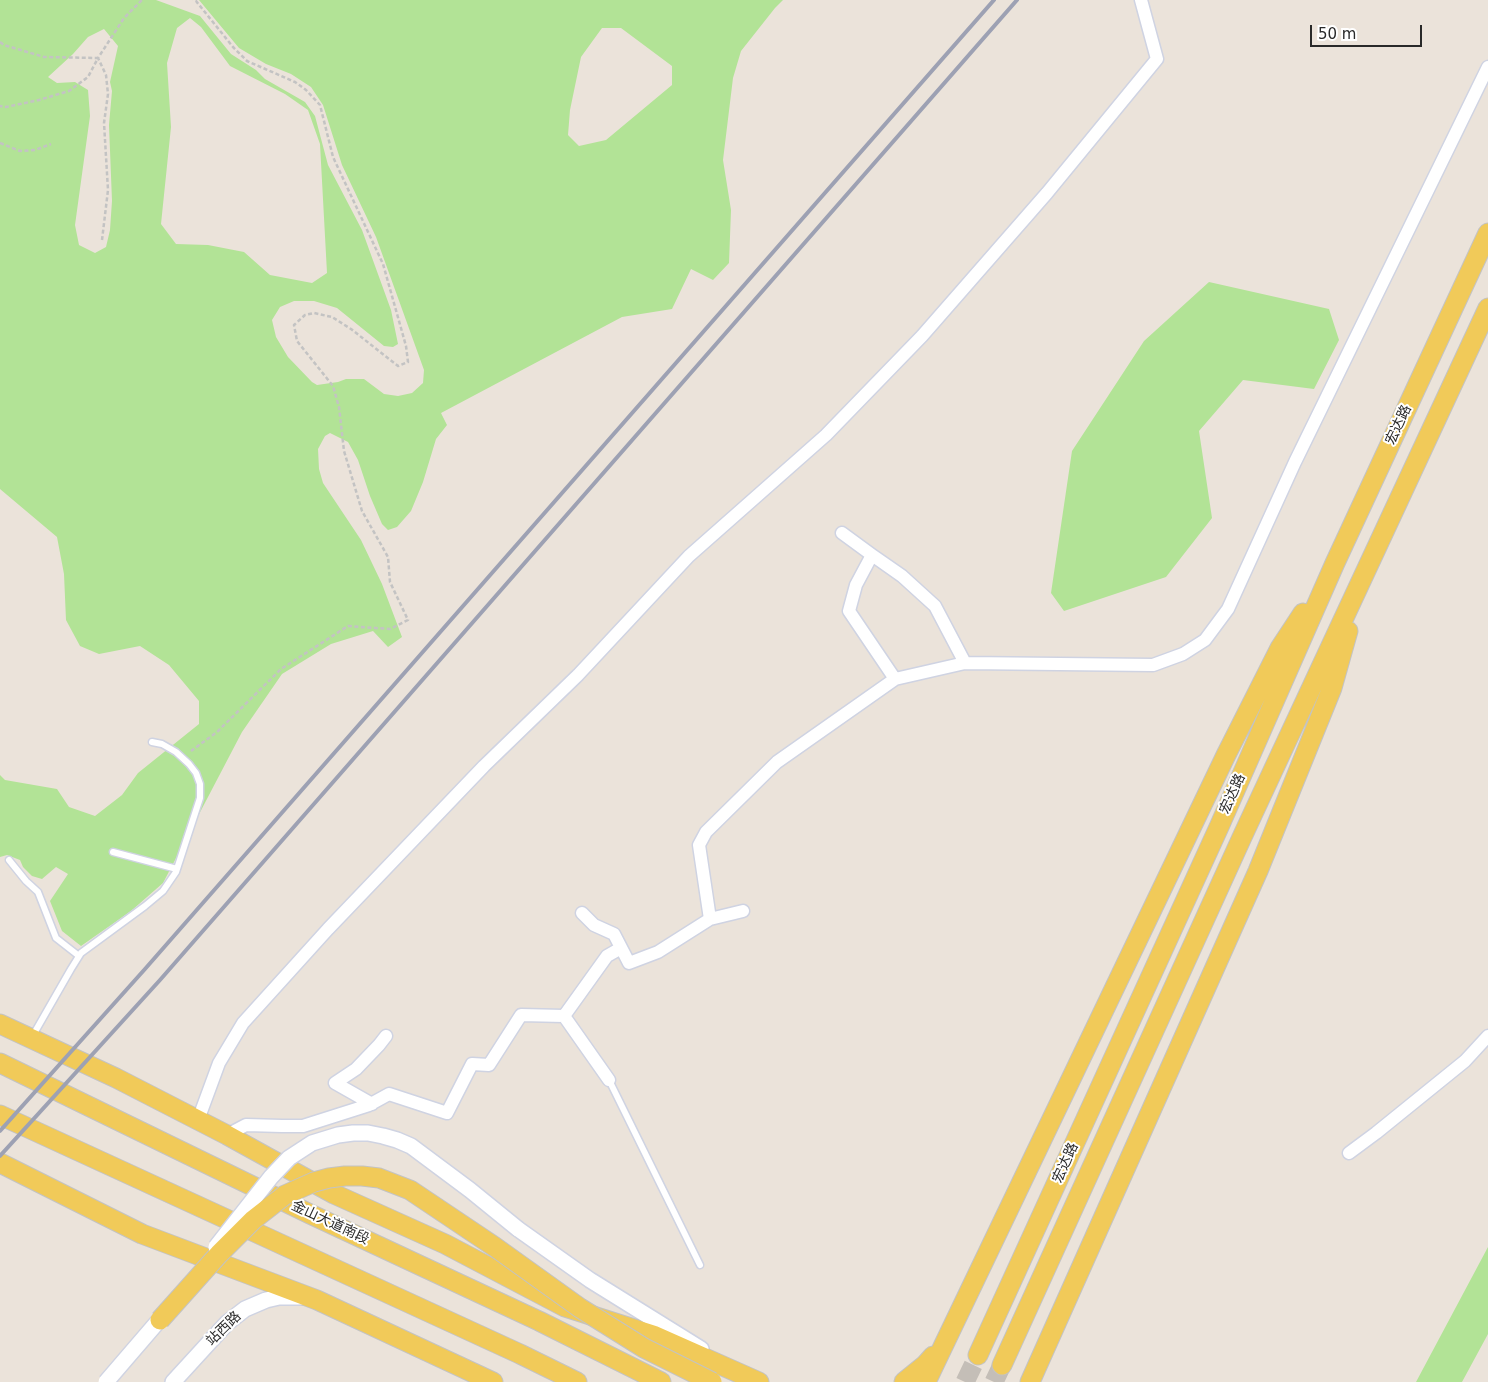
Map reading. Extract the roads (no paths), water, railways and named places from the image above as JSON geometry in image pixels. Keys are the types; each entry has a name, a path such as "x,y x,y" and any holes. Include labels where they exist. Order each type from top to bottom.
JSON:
{"main road":[{"name":"宏达路","path":"978,1355 1219,827 1335,563 1488,233"},
{"name":"宏达路","path":"1002,1365 1247,827 1488,308"},
{"path":"926,1382 1226,755 1280,648 1335,563"},
{"path":"1030,1382 1258,871 1332,688 1363,579"},
{"path":"0,1024 116,1078 227,1135 334,1194 445,1244 565,1307 653,1335 755,1380"},
{"name":"金山大道南段","path":"0,1063 310,1214 539,1321 661,1382"},
{"path":"0,1114 577,1382"},
{"path":"0,1163 142,1234 317,1300 488,1380"},
{"path":"160,1320 253,1220 285,1195 299,1187 329,1178 362,1176 379,1178 410,1190 495,1246 580,1308 644,1348 712,1382"},
{"path":"904,1382 925,1365 944,1344"},
{"path":"943,1382 939,1367 944,1344"}],"street":[{"path":"198,1120 219,1064 243,1023 328,929 484,766 578,675 689,556 833,428 922,336 1047,193 1156,58 1141,0"},
{"path":"710,919 699,845 706,832 778,762 895,679 965,662 1153,665 1183,654 1205,640 1228,609 1295,462 1488,67"},
{"path":"842,533 902,576 935,606 965,662"},
{"path":"872,555 856,585 849,611 895,679"},
{"path":"582,913 594,925 614,934 629,963 658,952 710,919 743,911"},
{"path":"564,1016 607,956 621,948"},
{"path":"227,1135 246,1124 302,1126 372,1104 389,1094 448,1113 472,1064 489,1065 521,1016 564,1016"},
{"path":"564,1016 609,1080"},
{"path":"372,1104 336,1083 356,1068 386,1036"},
{"path":"1349,1153 1465,1061 1488,1036"},
{"path":"106,1382 160,1320 279,1167 312,1143 338,1135 353,1133 376,1134 411,1146 518,1229 590,1280 755,1380"},
{"name":"站西路","path":"173,1382 227,1323 245,1309 278,1297 304,1297 317,1300"}],"lane":[{"path":"31,1038 81,953 157,896 177,870 200,798 200,784 196,773 189,764 162,744 152,742"},
{"path":"113,852 177,870"},
{"path":"8,860 38,892 56,938 79,956"},
{"path":"609,1080 700,1265"}],"tunnel":[{"path":"965,1382 978,1355"},
{"path":"994,1382 1002,1365"}],"railway":[{"path":"0,1131 145,969 994,0"},
{"path":"0,1156 160,980 1017,0"}]}
